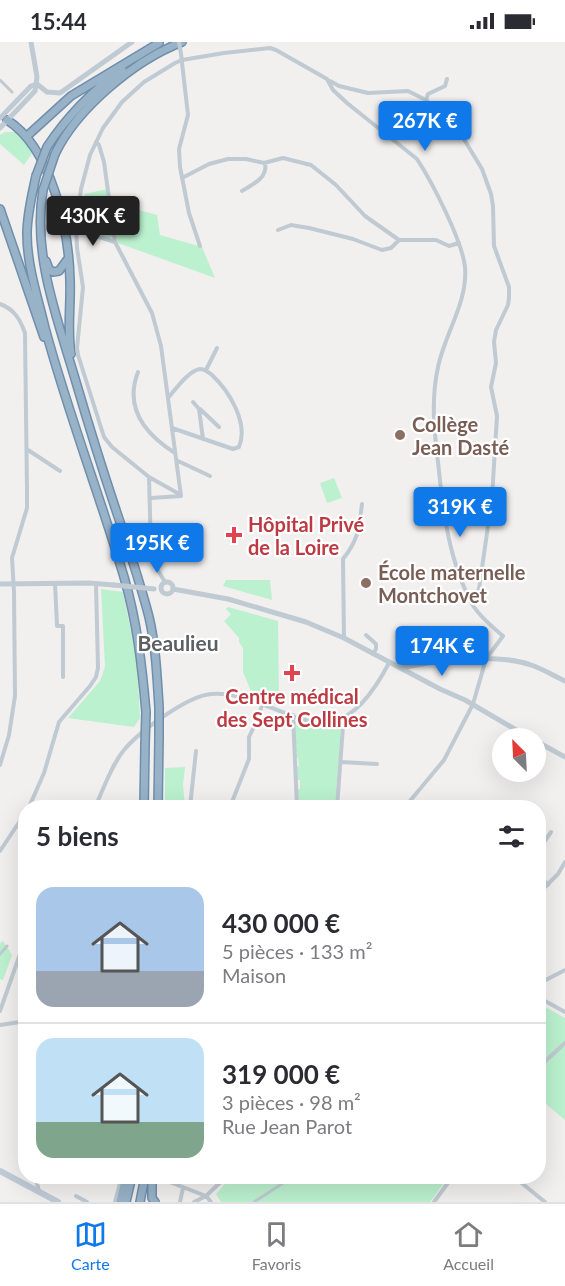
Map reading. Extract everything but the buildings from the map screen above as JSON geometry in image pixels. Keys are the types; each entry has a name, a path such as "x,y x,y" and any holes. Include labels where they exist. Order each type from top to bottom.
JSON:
{"highway":[{"path":"158,800 159,707 156,664 149,619 137,573 59,328 44,268 40,207 55,154 61,141 79,118 99,98 154,55 181,42"},
{"path":"26,137 71,96 160,43"},
{"path":"60,383 28,258 29,209 36,176 48,147 68,118 93,91 160,43"},
{"path":"2,118 26,137 44,166 55,191 65,225 69,258 70,348 76,381"},
{"path":"0,209 124,577 139,644 146,712 144,800"},
{"path":"40,232 49,269 53,272 59,271 69,258"},
{"path":"120,1202 126,1184"},
{"path":"126,1202 127,1184"},
{"path":"140,1202 145,1184"},
{"path":"149,1184 155,1202"}],"main road":[{"path":"0,1171 18,1181"},
{"path":"24,1184 58,1202"}],"street":[{"path":"0,128 2,118 34,91 37,84 32,42"},
{"path":"37,84 47,92 60,93 132,42"},
{"path":"181,42 188,115 179,149 189,213 200,246"},
{"path":"181,496 149,477 112,447 104,436 78,356 83,287 76,230 81,189 96,142 112,115 133,91 152,77 182,60 224,52 272,49 339,86 368,93 408,91 426,100 453,125 475,155 482,169 493,206 494,246 509,287 508,305 496,330 494,342 496,363 491,387 497,416 492,498 479,589 471,601"},
{"path":"327,79 333,90 347,103 417,159 459,243 465,265 464,290 438,364 433,394 443,511 460,574 471,601 483,618 503,636 486,659 473,704 444,760 411,800"},
{"path":"426,100 428,94 445,86 447,79"},
{"path":"0,80 12,92"},
{"path":"96,142 104,162 115,242 152,313 162,349 181,496"},
{"path":"182,178 209,164 228,159 265,163 283,158 311,165 336,185 365,216 399,240 436,240 449,246 459,243"},
{"path":"242,191 265,174 265,163"},
{"path":"278,230 291,225 309,228 353,239 382,250 391,248 399,240"},
{"path":"76,230 115,242"},
{"path":"0,304 18,316 25,333 27,450 27,508 11,566 15,696 9,735 0,765"},
{"path":"206,370 217,348"},
{"path":"168,398 192,373 200,369 206,370 220,383 235,408 241,441 239,447 233,449 172,428"},
{"path":"138,372 133,384 134,399 140,421 176,453"},
{"path":"193,402 219,427"},
{"path":"200,409 203,439"},
{"path":"27,450 60,471"},
{"path":"177,461 210,476"},
{"path":"149,477 151,551 154,564 165,582 171,583 173,589"},
{"path":"151,498 181,496"},
{"path":"344,638 344,559 359,533 362,504"},
{"path":"158,589 165,582"},
{"path":"55,583 57,626 63,626 63,676"},
{"path":"0,584 114,585 158,589 168,594 173,589"},
{"path":"32,800 44,773 59,722 96,677 98,668 96,584"},
{"path":"173,589 228,599 274,611 344,638 473,704 513,728"},
{"path":"366,635 377,646 373,654"},
{"path":"400,668 424,662 513,660 530,664 565,681"},
{"path":"98,800 114,765 124,750 184,702 199,696 225,694 317,723 340,719 356,708 377,686 389,663"},
{"path":"233,800 249,759 249,737 260,716 262,704"},
{"path":"293,715 297,800"},
{"path":"338,800 343,726 340,719"},
{"path":"546,747 565,757"},
{"path":"189,800 196,751"},
{"path":"341,762 377,764"},
{"path":"0,850 18,824"},
{"path":"546,839 551,832"},
{"path":"548,885 565,862"},
{"path":"0,954 7,946"},
{"path":"0,1011 18,960"},
{"path":"546,980 565,970"},
{"path":"546,1002 565,1012"},
{"path":"0,1025 18,1022"},
{"path":"546,1061 565,1043"},
{"path":"37,1184 39,1192"},
{"path":"115,1202 123,1184"},
{"path":"174,1184 206,1196 211,1202"},
{"path":"194,1202 206,1196 219,1184"},
{"path":"254,1202 282,1184"},
{"path":"434,1202 447,1184"},
{"path":"523,1184 545,1202"},
{"path":"180,1202 183,1188"},
{"path":"76,1196 87,1202"}],"green space":[{"path":"5,132 16,132 33,152 24,165 0,144 0,135"},
{"path":"107,189 112,237 109,239 81,227 85,194"},
{"path":"113,203 157,215 160,235 202,247 215,278 118,243 115,234"},
{"path":"334,478 342,498 327,503 320,483"},
{"path":"226,580 270,580 272,600 223,586"},
{"path":"101,589 123,592 137,661 140,718 134,727 68,718 100,681 105,667"},
{"path":"228,607 278,621 279,706 253,696 243,672 243,648 239,638 224,621 231,614 226,609"},
{"path":"298,720 315,725 336,724 341,728 336,800 299,800 300,780 297,780 297,767 299,766 298,758 296,758 295,722"},
{"path":"185,767 184,800 165,800 165,768"},
{"path":"3,941 12,955 3,980 0,979 0,943"},
{"path":"546,1007 565,1018 565,1120 546,1104"},
{"path":"225,1184 443,1184 430,1202 221,1202 216,1194"}],"place":[{"name":"Collège Jean Dasté","path":"400,435"},
{"name":"Hôpital Privé de la Loire","path":"234,535"},
{"name":"École maternelle Montchovet","path":"366,583"},
{"name":"Centre médical des Sept Collines","path":"292,673"}],"district":[{"name":"Beaulieu","path":"178,642"}]}
